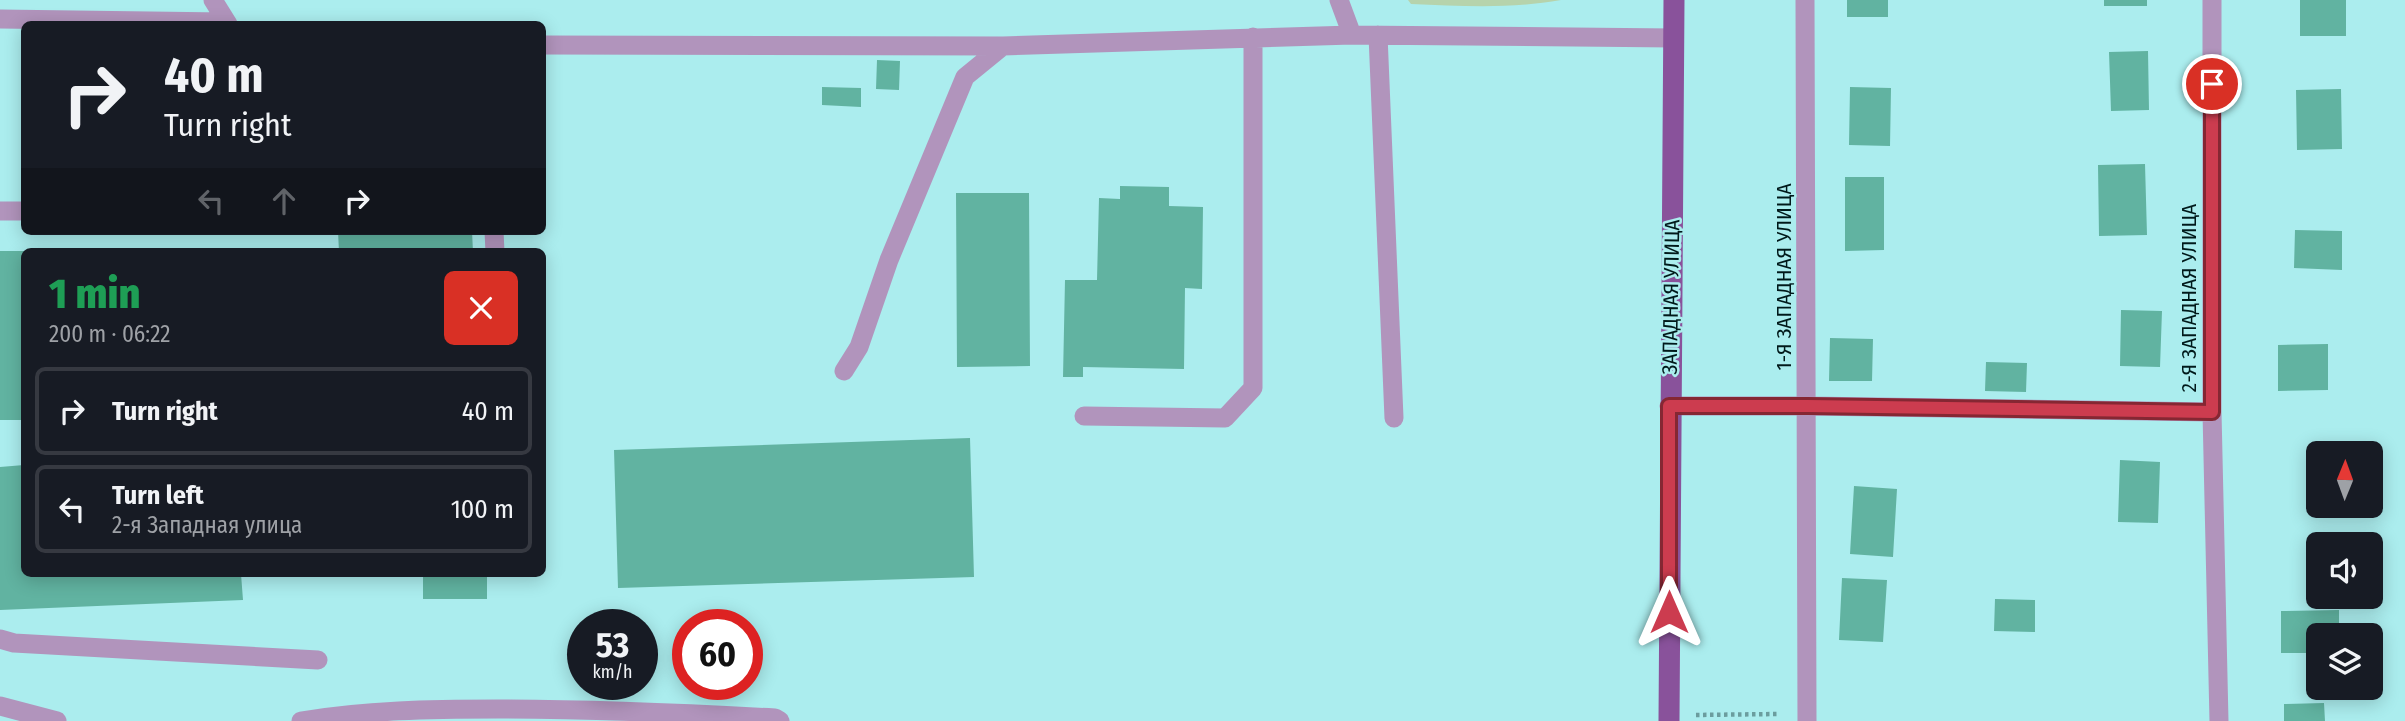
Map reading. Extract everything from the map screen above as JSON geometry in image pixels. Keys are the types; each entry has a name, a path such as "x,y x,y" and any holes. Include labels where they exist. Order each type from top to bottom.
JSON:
{"main road":[{"name":"ЗАПАДНАЯ УЛИЦА","path":"1669,718 1669,406 1674,0"}],"lane":[{"path":"213,0 224,21"},
{"path":"1339,0 1352,35"},
{"name":"1-Я ЗАПАДНАЯ УЛИЦА","path":"1805,0 1807,717"},
{"name":"2-Я ЗАПАДНАЯ УЛИЦА","path":"2212,0 2212,412 2219,721"},
{"path":"0,19 90,21"},
{"path":"546,45 1003,46 1352,35 1674,38"},
{"path":"1378,35 1394,418"},
{"path":"1084,416 1225,418 1253,388 1254,37"},
{"path":"845,371 859,346 888,260 965,77 1003,46"},
{"path":"0,211 21,211"},
{"path":"1669,406 2212,412"},
{"path":"0,639 14,643 318,660"},
{"path":"0,706 57,721"},
{"path":"301,721 335,715 655,716 775,718 780,721"}],"path":[{"path":"1669,718 1807,717"}],"green space":[{"path":"1408,0 1561,0 1486,6 1411,4"}],"building":[{"path":"1847,0 1888,0 1888,17 1847,17"},
{"path":"2104,0 2147,0 2147,6 2104,6"},
{"path":"2300,0 2346,0 2346,36 2300,36"},
{"path":"2148,51 2149,110 2111,111 2109,52"},
{"path":"877,60 900,61 899,90 876,89"},
{"path":"822,87 861,88 861,107 822,105"},
{"path":"1850,87 1891,88 1890,146 1849,145"},
{"path":"2341,89 2342,149 2297,150 2296,90"},
{"path":"2145,164 2147,235 2099,236 2098,165"},
{"path":"1845,177 1884,177 1884,250 1845,251"},
{"path":"1120,186 1169,187 1169,206 1203,207 1202,289 1185,288 1184,369 1083,367 1083,377 1063,377 1065,280 1097,280 1099,198 1120,199"},
{"path":"956,193 1029,193 1030,366 957,367"},
{"path":"2295,230 2342,231 2342,270 2294,268"},
{"path":"338,235 472,235 473,248 339,248"},
{"path":"0,251 21,251 21,420 0,420"},
{"path":"2121,310 2162,311 2160,367 2120,366"},
{"path":"1830,338 1873,339 1872,381 1829,381"},
{"path":"2328,344 2328,390 2278,391 2278,345"},
{"path":"1986,362 2027,363 2026,392 1985,391"},
{"path":"970,438 974,577 618,588 614,450"},
{"path":"2120,460 2160,462 2158,523 2118,522"},
{"path":"21,465 21,577 241,577 243,600 0,610 0,467"},
{"path":"1854,486 1897,489 1893,557 1850,554"},
{"path":"423,577 487,577 487,599 423,599"},
{"path":"1842,578 1887,580 1883,642 1839,640"},
{"path":"1995,599 2035,600 2035,632 1994,631"},
{"path":"2339,610 2339,623 2306,623 2306,653 2281,653 2281,611"},
{"path":"2324,703 2325,721 2284,721 2284,704"}],"route":[{"path":"1669,612 1669,406 2212,412 2212,84"}]}
